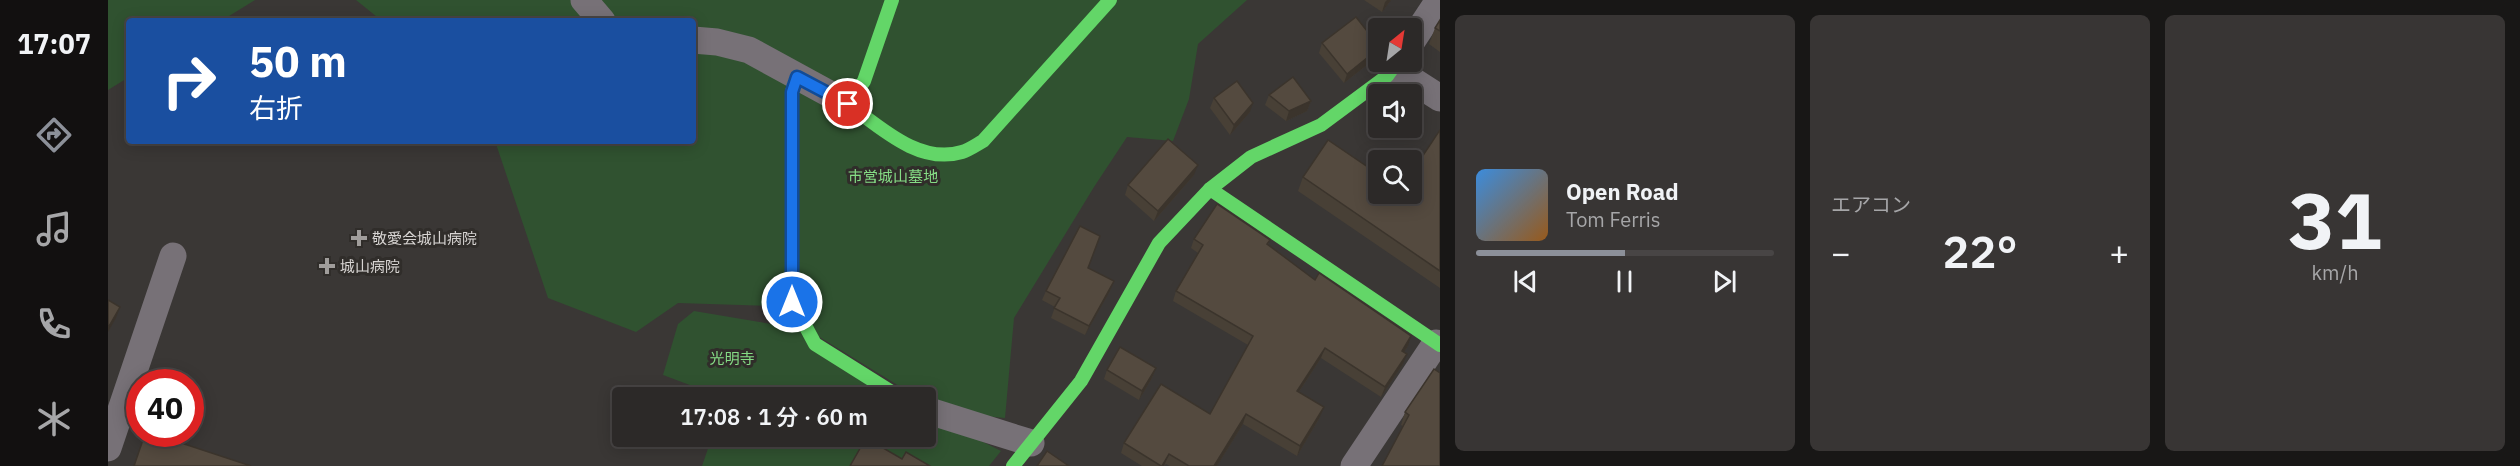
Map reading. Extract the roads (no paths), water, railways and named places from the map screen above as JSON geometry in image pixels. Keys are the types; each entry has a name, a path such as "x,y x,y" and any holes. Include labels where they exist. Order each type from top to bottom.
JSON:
{"street":[{"path":"584,0 599,18"},
{"path":"848,104 864,81 892,0"},
{"path":"696,40 717,42 749,50 848,104 913,148 936,155 961,153 983,141 1110,0"},
{"path":"1422,25 1439,0"},
{"path":"1013,466 1081,381 1159,243 1210,189 1251,157 1321,125 1390,72"},
{"path":"1405,72 1440,98"},
{"path":"797,77 792,92 792,302 815,344 883,387"},
{"path":"1210,189 1438,344 1354,466"},
{"path":"108,448 173,256"},
{"path":"936,413 1031,443"}],"place":[{"name":"敬愛会城山病院","path":"359,238"},
{"name":"城山病院","path":"327,266"}],"park label":[{"name":"市営城山墓地","path":"893,176"},
{"name":"光明寺","path":"732,358"}]}
